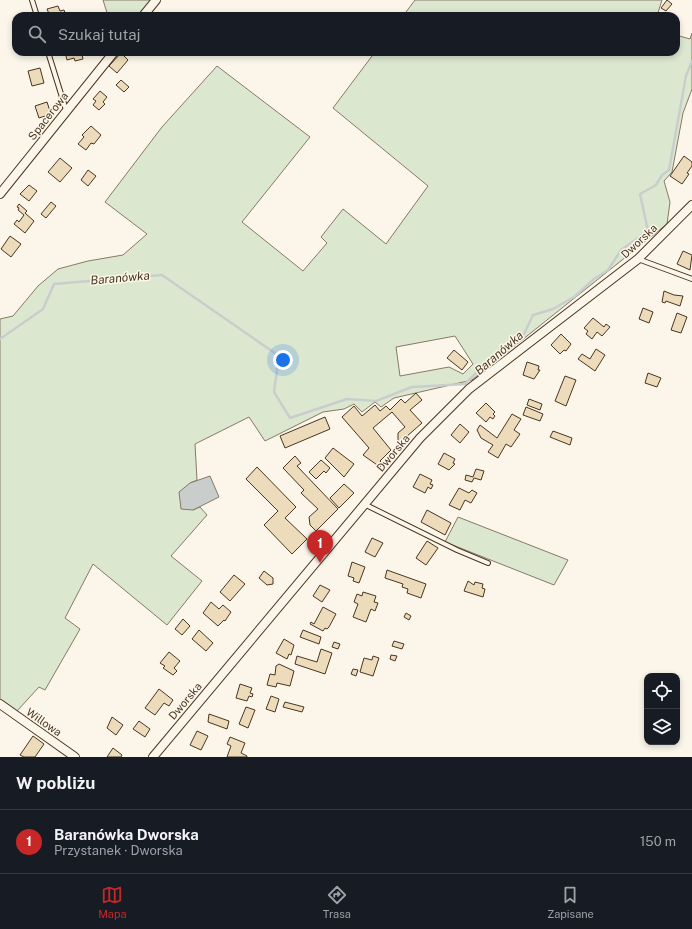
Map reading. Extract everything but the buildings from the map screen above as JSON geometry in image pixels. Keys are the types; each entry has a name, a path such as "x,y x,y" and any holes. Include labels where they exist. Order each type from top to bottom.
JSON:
{"street":[{"path":"146,12 156,0"},
{"name":"Spacerowa","path":"0,194 111,56"},
{"name":"Dworska","path":"153,757 420,438 469,389 638,259 692,204"},
{"name":"Willowa","path":"0,704 75,757"}],"lane":[{"path":"32,0 36,12"},
{"path":"49,56 66,110"},
{"path":"638,259 692,279"},
{"path":"364,504 457,550 488,563"}],"green space":[{"path":"103,0 152,0 142,12 107,12"},
{"path":"415,0 662,0 658,12 406,12"},
{"path":"692,33 692,89 683,113 672,172 664,181 670,202 667,224 472,380 394,398 381,407 375,402 362,412 354,404 344,409 323,412 265,441 249,417 195,444 197,480 190,483 193,510 200,507 207,515 171,556 202,581 167,625 93,564 65,618 80,629 45,690 39,687 17,711 0,700 0,319 13,316 38,286 58,269 88,261 123,255 147,234 105,202 162,127 217,66 310,137 242,222 303,271 327,243 321,237 343,209 386,244 428,186 333,108 372,56 680,56 680,36 690,39","holes":["455,336 473,364 463,374 449,367 400,376 396,347"]},
{"path":"458,517 568,560 554,585 445,542"}],"shaded area":[{"path":"210,476 219,497 193,510 181,509 179,492 190,483"}],"waterway":[{"name":"Baranówka","path":"0,339 43,309 54,284 162,275 279,356 274,392 290,418 347,399 376,401 412,387 465,384 498,351 524,334 533,315 553,309 574,297 594,279 608,270 621,250 648,231 640,194 656,185 662,175 669,170 686,76 692,61"}],"place":[{"name":"Baranówka Dworska","path":"320,563"}]}
